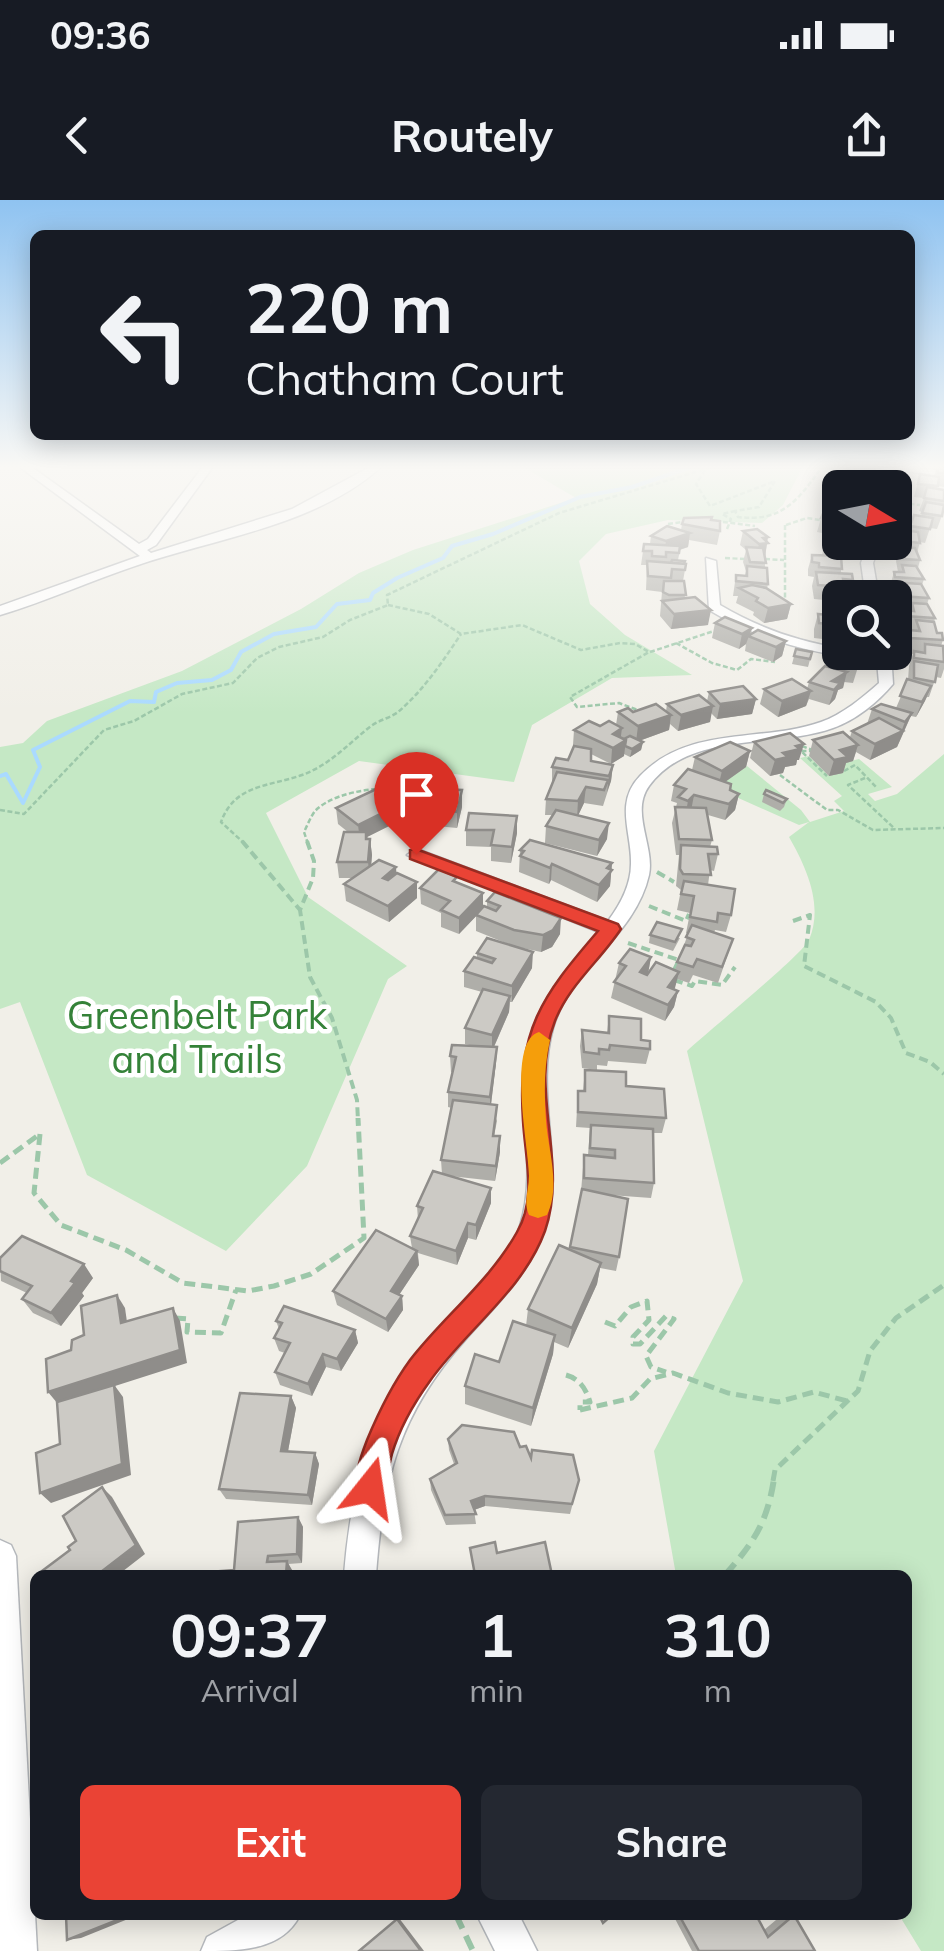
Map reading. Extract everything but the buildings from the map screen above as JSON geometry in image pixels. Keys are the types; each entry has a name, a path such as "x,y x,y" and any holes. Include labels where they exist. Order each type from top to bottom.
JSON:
{"street":[{"path":"137,550 143,554"},
{"path":"143,554 146,550"},
{"path":"0,610 158,550"},
{"path":"716,559 714,606 741,625 801,647 822,649"},
{"path":"360,1570 363,1521 377,1454 394,1409 422,1368 518,1259 532,1232 540,1201 541,1174 534,1121 534,1062 544,1022 560,988 620,936 641,870 632,812 643,780 676,758 717,740 820,728 865,704 886,684 885,670"},
{"path":"416,854 620,936"},
{"path":"0,1556 18,1951"},
{"path":"220,1951 273,1920"},
{"path":"500,1920 516,1951"}],"path":[{"path":"388,605 387,596 404,584 478,550"},
{"path":"782,550 788,578 785,606"},
{"path":"716,559 784,560"},
{"path":"0,810 24,814 104,730 134,720 182,694 233,683 258,658 279,647 323,637 350,620 388,605 428,614 461,634 522,625 581,650 620,643 635,644 649,652"},
{"path":"648,716 624,703 576,707 570,698 649,652 741,625"},
{"path":"0,1163 40,1134 34,1193 62,1225 126,1250 183,1282 261,1288 311,1274 364,1238 357,1100 332,1018 310,977 300,910 252,850 222,822 228,803 250,790 305,774 335,758 374,724 397,713 441,664 461,634"},
{"path":"676,643 712,663 737,670 751,659 775,662"},
{"path":"796,741 815,751 802,751 827,776"},
{"path":"844,771 855,765 877,788"},
{"path":"780,776 827,810 838,810 873,830 944,828"},
{"path":"865,778 848,785 894,829"},
{"path":"300,910 313,878 314,860 304,832 315,810 372,787 442,791"},
{"path":"420,801 423,788"},
{"path":"657,872 674,882"},
{"path":"649,906 686,921 688,914"},
{"path":"793,921 810,915 804,966 820,979 854,990 885,1009 906,1053 930,1062 944,1074"},
{"path":"620,936 680,960 670,978 692,986 695,981 722,985 735,968"},
{"path":"729,1570 757,1538 770,1504 775,1470 858,1391 870,1351 896,1318 944,1285"},
{"path":"164,1318 188,1319 187,1332 220,1334 236,1288"},
{"path":"605,1322 615,1326 631,1307 646,1301 649,1320 633,1336 633,1344 640,1344 666,1316 674,1319 646,1356 650,1367 728,1393 778,1402 814,1392 847,1401"},
{"path":"566,1376 579,1380 587,1390 590,1402 580,1402 580,1410 632,1398 650,1379 671,1373"},
{"path":"458,1920 473,1951"}],"green space":[{"name":"Greenbelt Park and Trails","path":"413,550 590,550 579,561 590,604 625,635 692,675 612,678 532,725 514,782 359,761 266,813 308,897 407,966 388,979 307,1166 226,1251 87,1175 20,1002 0,1009 0,747 23,743 47,721 182,671 301,609 359,573"},
{"path":"944,754 944,1951 921,1951 902,1920 912,1920 912,1570 675,1570 654,1451 743,1281 687,1051 803,948 809,940 815,913 807,874 789,837 809,822 799,825 716,788 747,766 810,822 844,811 834,801 842,796 800,758 809,756 829,776 835,765 859,759 892,787 868,794 875,801 897,794"}],"waterway":[{"path":"0,776 6,774 23,803 40,767 33,750 130,701 154,702 156,692 177,683 212,680 231,670 241,652 274,634 316,627 337,604 370,600 373,593 443,558 449,550"}],"slow traffic":[{"path":"538,1207 541,1174 534,1121 534,1062 539,1040"}],"route":[{"path":"370,1488 377,1454 394,1409 422,1368 490,1295 518,1259 532,1232 540,1201 541,1174 534,1121 534,1062 544,1022 560,988 611,929 416,854"}]}
